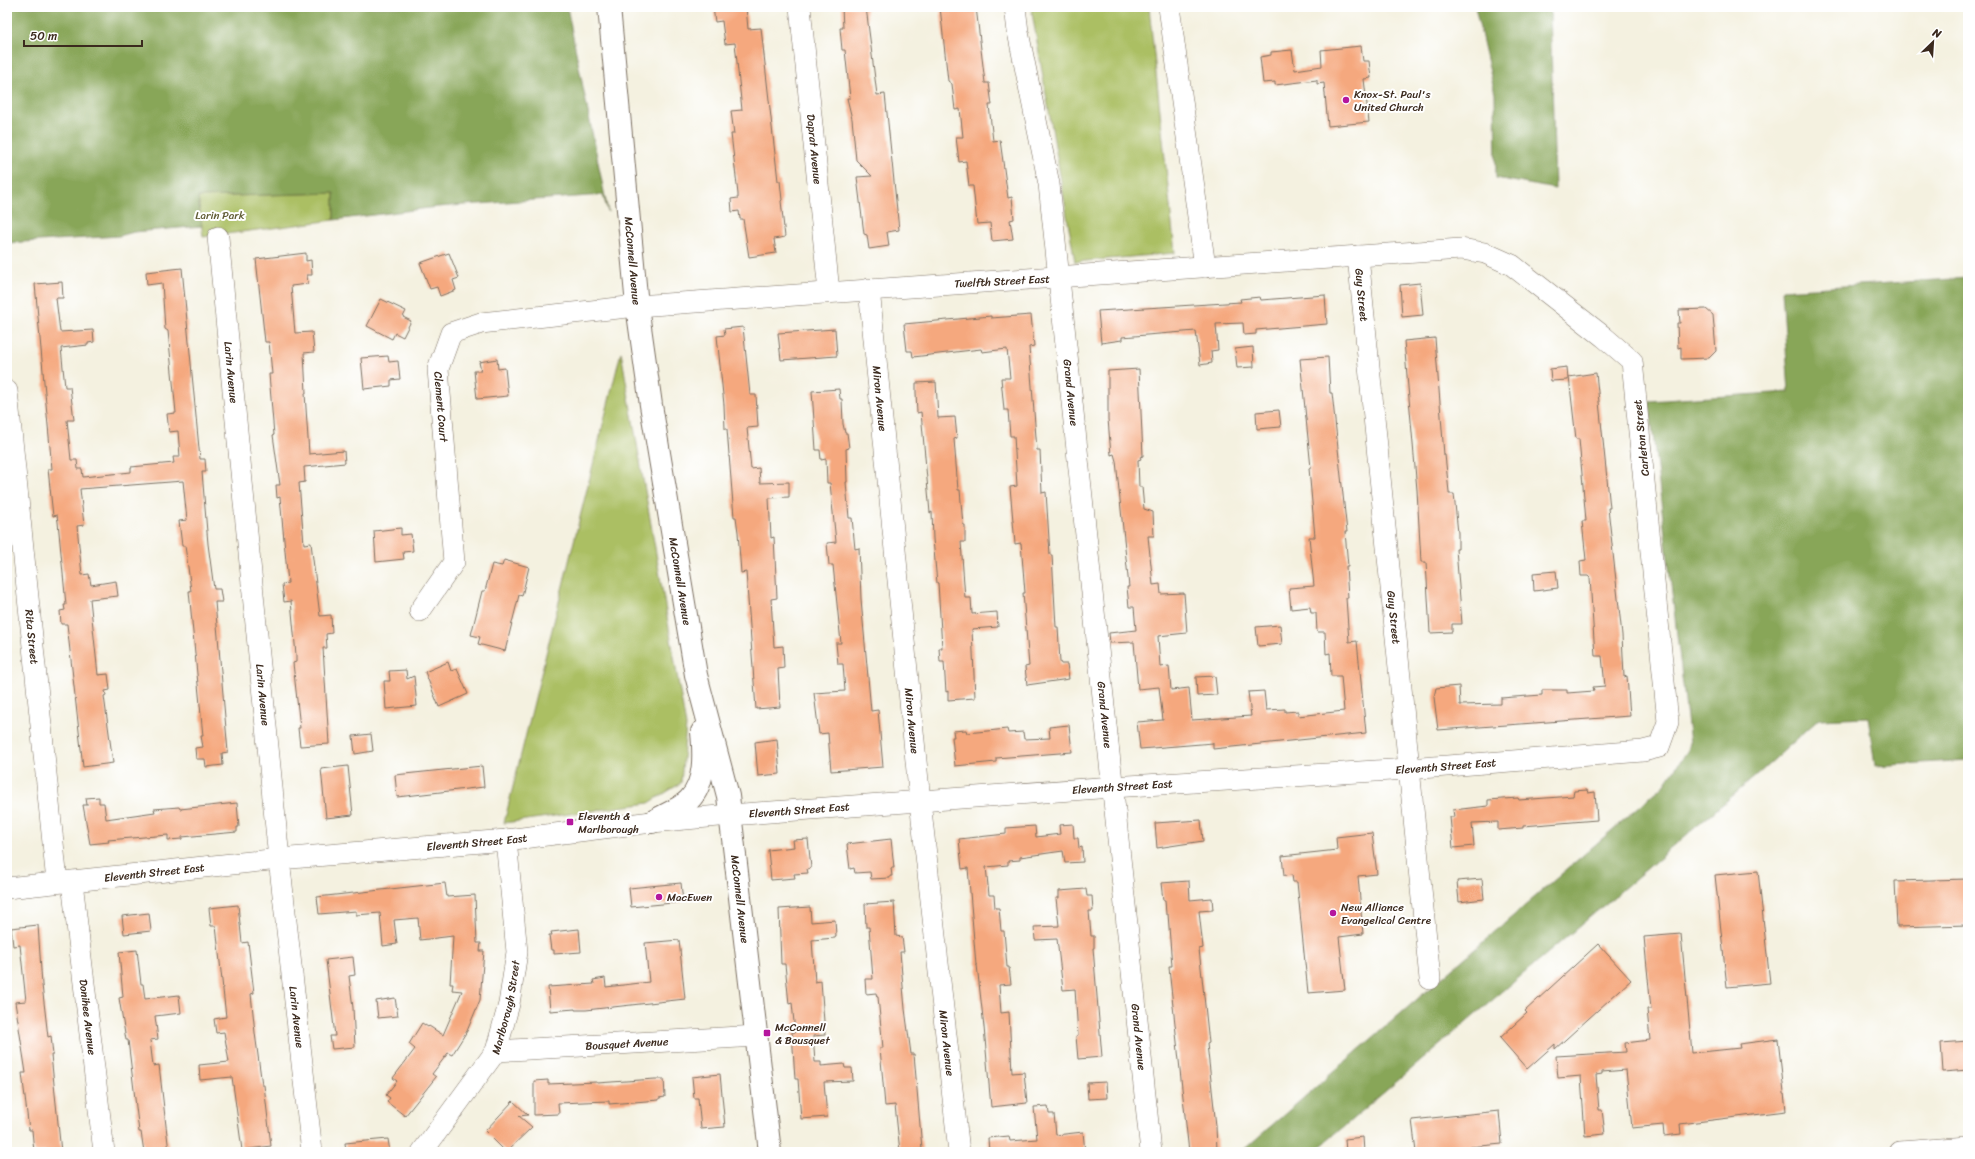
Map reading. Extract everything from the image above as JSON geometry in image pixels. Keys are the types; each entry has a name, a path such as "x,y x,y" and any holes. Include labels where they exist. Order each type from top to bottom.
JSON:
{"main road":[{"name":"McConnell Avenue","path":"609,7 637,306 651,405 696,675 728,796 770,1152"},
{"path":"652,822 689,799 700,782 704,753 696,675"}],"street":[{"name":"Daprat Avenue","path":"800,7 829,292"},
{"path":"1015,7 1018,32 1049,184 1060,278"},
{"path":"1169,7 1205,267"},
{"name":"Larin Avenue","path":"218,237 279,859 312,1152"},
{"name":"Carleton Street","path":"1362,256 1461,249 1491,255 1512,265 1604,337 1632,361 1668,722 1659,747 1592,755"},
{"name":"Twelfth Street East","path":"637,306 1362,256"},
{"name":"Guy Street","path":"1362,256 1408,769 1430,979"},
{"name":"Grand Avenue","path":"1060,278 1151,1152"},
{"name":"Miron Avenue","path":"869,289 920,801 959,1152"},
{"name":"Clement Court","path":"420,611 454,562 438,369 450,333 481,323 637,306"},
{"name":"Rita Street","path":"7,391 64,882"},
{"name":"Eleventh Street East","path":"7,888 279,859 506,840 652,822 730,815 1592,755"},
{"name":"Marlborough Street","path":"422,1152 496,1051 510,1004 517,952 506,840"},
{"name":"Donihee Avenue","path":"64,882 104,1152"},
{"name":"Bousquet Avenue","path":"496,1051 757,1036"},
{"path":"1900,1152 1968,1147"}],"green space":[{"path":"7,7 567,7 608,212 603,195 437,207 334,220 334,193 198,197 202,226 134,232 119,236 7,243"},
{"path":"1031,7 1149,7 1175,253 1075,262"},
{"path":"1475,7 1550,7 1555,189 1496,178 1495,94"},
{"name":"Larin Park","path":"334,193 334,220 203,237 198,197"},
{"path":"1968,278 1968,760 1875,766 1868,717 1819,719 1757,775 1314,1152 1241,1152 1664,785 1688,750 1690,743 1649,401 1789,392 1782,290"},
{"path":"621,352 686,726 681,783 649,803 504,823"}],"building":[{"path":"713,7 746,7 748,29 761,28 778,181 780,181 785,237 774,239 776,253 749,257 743,219 740,219 739,211 732,212 731,199 738,198 738,194 731,134 734,134 731,111 742,110 735,43 725,44 722,21 715,22"},
{"path":"842,7 866,7 877,95 885,94 899,230 887,232 889,246 869,249 867,235 864,234 857,177 872,176 856,160 852,119 847,98 850,98 845,50 842,50 840,28 843,28"},
{"path":"940,7 976,7 985,83 989,83 992,105 989,105 993,141 1000,140 1008,198 1012,197 1014,219 1010,220 1013,239 992,241 990,223 977,224 973,186 969,186 966,161 959,162 956,137 963,137 960,109 955,110 952,84 948,81"},
{"name":"Knox-St. Paul's United Church","path":"1361,46 1363,61 1369,61 1371,78 1364,79 1369,122 1328,126 1324,83 1317,84 1317,80 1275,85 1275,82 1263,83 1260,57 1271,55 1271,52 1292,50 1295,70 1322,66 1321,50"},
{"path":"306,253 306,261 311,260 312,275 307,275 308,284 291,286 295,333 312,332 314,352 304,353 309,454 344,451 345,463 304,467 305,482 299,483 304,544 311,543 320,616 331,615 332,633 326,634 327,648 323,648 329,744 300,746 298,728 300,728 293,663 296,662 296,655 291,601 284,602 282,584 288,583 280,497 277,498 276,485 280,485 273,435 269,374 272,374 269,342 265,342 256,259"},
{"path":"449,253 459,278 453,280 456,290 440,296 437,287 430,289 420,263"},
{"path":"182,268 200,459 205,459 206,472 202,472 208,544 214,589 220,589 222,602 215,602 228,752 222,753 223,765 206,767 205,759 196,759 195,748 203,747 201,736 203,736 189,591 191,591 185,546 182,546 179,521 187,520 183,481 80,489 84,525 77,526 82,575 89,574 91,585 116,581 118,596 90,599 98,675 108,674 110,690 105,691 106,695 104,696 113,763 83,767 67,624 61,624 60,611 65,610 64,605 66,605 58,522 57,515 53,516 48,469 52,469 35,284 62,282 63,298 56,298 60,332 93,330 94,342 88,343 88,345 61,348 65,387 70,387 74,420 67,420 71,460 77,460 78,469 82,469 83,477 131,472 131,467 174,463 173,457 180,457 178,431 169,432 167,414 176,413 168,331 165,329 162,283 147,285 146,272"},
{"path":"1420,283 1423,315 1402,317 1400,285"},
{"path":"1325,295 1327,324 1256,330 1256,334 1244,335 1243,323 1216,324 1218,350 1211,351 1212,363 1200,365 1196,331 1122,337 1122,340 1101,343 1098,311 1241,302 1240,299 1260,297 1261,300"},
{"path":"381,299 406,311 403,317 411,321 403,337 395,333 392,339 367,326"},
{"path":"1706,309 1713,315 1716,351 1709,358 1681,359 1681,347 1678,348 1677,323 1680,323 1679,310"},
{"path":"1031,315 1034,346 1029,347 1037,450 1040,450 1042,493 1046,492 1060,662 1061,664 1067,664 1069,679 1027,685 1025,667 1029,666 1023,593 1025,593 1021,543 1015,544 1010,487 1017,486 1014,436 1010,436 1008,410 1004,410 1001,378 1010,378 1007,349 982,352 981,349 913,357 912,351 907,351 904,324 991,316 991,318"},
{"path":"743,327 750,395 756,395 758,427 747,428 751,469 759,468 760,483 789,482 789,497 769,498 771,538 774,537 777,598 771,599 774,647 783,646 784,668 778,669 780,707 756,709 746,572 741,573 738,532 736,517 734,517 727,429 725,429 717,336 725,335 724,329"},
{"path":"835,329 837,356 781,360 778,333"},
{"path":"1435,338 1444,455 1449,494 1454,494 1458,533 1458,549 1456,549 1462,624 1452,624 1452,632 1430,633 1426,562 1421,562 1417,490 1404,341"},
{"path":"1253,347 1254,367 1237,368 1235,349"},
{"path":"388,356 389,362 398,361 400,379 391,380 391,386 364,389 361,358"},
{"path":"1328,357 1330,393 1332,393 1347,532 1345,532 1348,566 1346,566 1348,598 1346,598 1349,642 1357,641 1366,733 1213,749 1213,743 1140,749 1137,722 1163,720 1159,687 1138,689 1134,642 1110,643 1109,633 1136,630 1134,607 1129,607 1127,587 1129,587 1116,461 1114,454 1111,455 1108,419 1108,371 1139,369 1143,456 1138,460 1139,487 1142,487 1144,509 1153,512 1154,536 1148,536 1153,585 1160,584 1161,594 1184,593 1187,633 1158,636 1160,667 1169,666 1171,690 1189,688 1192,720 1251,716 1248,692 1264,691 1266,710 1285,709 1285,712 1298,711 1298,716 1344,711 1341,676 1331,676 1330,653 1326,654 1325,632 1317,632 1316,613 1311,613 1310,607 1291,609 1289,588 1314,586 1309,537 1315,537 1309,468 1311,468 1300,359"},
{"path":"497,359 498,369 505,368 508,396 477,399 474,371 481,371 479,362"},
{"path":"1567,367 1568,380 1551,381 1550,369"},
{"path":"1596,373 1610,508 1608,508 1622,635 1624,677 1627,676 1630,716 1438,730 1434,697 1436,688 1459,686 1460,705 1501,704 1501,698 1542,695 1542,690 1567,690 1567,693 1594,691 1593,687 1605,686 1602,656 1595,656 1590,578 1588,576 1581,576 1580,561 1586,560 1582,521 1586,521 1579,439 1576,439 1569,377"},
{"path":"936,382 938,418 955,417 957,438 954,439 958,490 960,490 963,525 965,525 965,542 961,542 965,598 971,598 972,614 997,612 998,627 972,629 975,698 948,700 944,662 940,662 939,648 942,648 932,512 930,513 921,412 917,413 916,392 916,383"},
{"path":"839,389 840,399 842,399 843,424 845,433 847,433 849,448 846,449 846,482 849,518 852,518 855,549 859,548 861,599 871,711 878,710 883,767 831,771 828,733 819,734 814,693 845,691 843,664 838,664 836,643 841,643 833,565 829,565 827,543 836,542 830,483 827,483 826,459 821,460 820,450 816,450 812,391"},
{"path":"1279,410 1281,427 1257,429 1256,412"},
{"path":"401,528 401,535 411,534 413,551 403,552 404,559 376,562 374,531"},
{"path":"504,560 529,567 522,596 519,595 505,651 478,644 480,637 471,635 482,591 485,591 492,564 502,566"},
{"path":"1556,571 1558,588 1534,591 1533,573"},
{"path":"1280,625 1282,644 1258,646 1256,627"},
{"path":"448,662 451,671 457,669 468,694 439,707 425,672"},
{"path":"406,670 407,679 414,676 417,706 386,709 384,681 390,681 389,671"},
{"path":"1215,676 1217,695 1197,696 1196,677"},
{"path":"1069,725 1072,752 996,758 996,762 955,766 952,737 954,737 953,731 966,730 967,733 1007,729 1008,733 1023,732 1024,739 1050,738 1049,727"},
{"path":"371,734 373,751 355,754 353,736"},
{"path":"777,739 780,774 758,776 755,742"},
{"path":"348,766 353,815 326,818 321,769"},
{"path":"482,766 484,787 397,797 395,775"},
{"path":"1587,790 1588,793 1595,792 1597,820 1523,826 1523,828 1498,830 1498,822 1472,823 1474,846 1453,848 1450,817 1454,817 1453,810 1488,806 1488,800 1518,798 1519,800 1573,796 1574,791"},
{"path":"99,797 99,803 104,803 106,819 155,812 154,809 179,807 180,809 237,803 239,827 237,827 237,832 182,837 182,839 168,840 168,835 108,840 109,842 90,844 83,805 87,805 86,798"},
{"path":"1201,820 1203,841 1157,848 1155,823"},
{"path":"1073,824 1074,838 1078,838 1079,848 1082,847 1083,862 1065,863 1063,851 1020,857 1020,860 1008,861 1008,865 986,867 989,895 994,895 995,908 999,908 1001,931 1004,931 1007,967 1009,967 1011,984 999,985 1001,1013 1009,1012 1012,1073 1024,1072 1027,1103 991,1107 984,1027 976,965 968,868 962,869 959,839 1006,834 1006,828 1035,826 1036,837 1060,834 1059,825"},
{"name":"New Alliance Evangelical Centre","path":"1372,833 1377,874 1358,876 1363,934 1339,937 1345,990 1308,993 1297,882 1293,882 1292,875 1284,876 1282,856 1337,850 1336,837"},
{"path":"808,839 811,868 807,869 808,873 794,874 795,878 771,880 768,850 794,847 793,840"},
{"path":"891,839 894,868 891,868 892,876 890,876 890,878 871,879 870,872 855,873 854,868 850,869 847,844"},
{"path":"1758,871 1770,983 1727,987 1715,875"},
{"path":"1482,879 1484,899 1459,902 1457,881"},
{"path":"1968,879 1968,925 1897,927 1895,881"},
{"path":"1189,881 1190,900 1212,898 1213,910 1199,911 1203,948 1199,949 1216,1126 1217,1151 1212,1152 1189,1152 1170,978 1169,966 1172,966 1168,914 1166,914 1165,900 1163,900 1161,883"},
{"path":"445,883 447,897 475,895 477,943 481,943 480,951 484,951 480,1000 467,1031 452,1055 448,1053 432,1074 436,1077 405,1116 387,1102 390,1098 386,1095 397,1081 393,1078 415,1049 409,1044 422,1023 443,1035 462,991 452,990 453,984 450,984 453,936 420,940 418,918 394,920 397,944 383,946 380,913 356,915 356,911 319,914 317,897"},
{"path":"681,883 683,902 631,907 629,888"},
{"path":"1086,889 1087,896 1092,896 1093,911 1089,911 1091,936 1094,936 1093,948 1102,1057 1078,1059 1075,989 1063,990 1057,939 1035,940 1034,927 1059,926 1056,898 1059,898 1059,891"},
{"path":"894,902 896,936 902,937 904,952 900,952 905,1009 911,1054 914,1054 922,1149 900,1152 895,1105 885,1106 880,1048 883,1048 878,997 876,993 866,994 865,979 873,979 869,927 866,927 865,904"},
{"path":"238,905 242,943 248,942 254,993 251,994 255,1033 262,1085 264,1085 271,1146 242,1150 232,1077 200,1080 199,1065 229,1062 224,1032 216,1033 214,1019 226,1017 216,926 211,926 209,908"},
{"path":"810,907 811,922 835,920 836,936 835,938 812,940 815,982 821,981 825,1035 813,1036 815,1062 821,1062 821,1066 844,1064 845,1068 852,1068 853,1081 824,1082 827,1117 801,1119 798,1079 795,1079 792,1032 795,1032 792,1003 789,1004 785,964 781,964 779,909"},
{"path":"149,913 151,931 124,934 122,916"},
{"path":"38,925 42,985 48,1037 51,1036 53,1055 51,1055 61,1152 34,1152 32,1130 29,1130 22,1073 26,1073 15,1002 26,1001 20,945 13,946 11,928"},
{"path":"579,929 581,952 554,954 554,950 551,950 549,935 552,935 551,932"},
{"path":"1681,934 1692,1053 1740,1048 1739,1044 1778,1039 1786,1111 1680,1124 1681,1134 1664,1136 1663,1125 1632,1128 1626,1070 1602,1072 1602,1074 1596,1075 1599,1110 1602,1110 1605,1134 1585,1136 1581,1076 1558,1078 1556,1056 1626,1052 1625,1043 1650,1040 1647,1009 1651,1009 1644,937"},
{"path":"679,940 685,999 586,1010 575,1009 550,1011 548,987 594,984 593,980 605,978 606,987 649,982 645,943"},
{"path":"1598,944 1631,980 1555,1049 1555,1044 1527,1069 1500,1038 1527,1013 1525,1011"},
{"path":"137,950 141,984 143,984 145,999 179,995 181,1013 155,1016 158,1039 150,1040 153,1066 159,1065 169,1152 144,1152 141,1132 139,1132 128,1040 126,1040 119,998 123,997 119,952"},
{"path":"353,957 355,975 349,976 353,1008 355,1047 332,1049 330,1036 335,1036 326,960"},
{"path":"395,998 398,1016 378,1018 376,1001"},
{"path":"1968,1041 1968,1070 1943,1072 1941,1043"},
{"path":"720,1074 725,1127 701,1129 698,1098 694,1098 692,1077"},
{"path":"664,1079 665,1097 659,1098 659,1100 609,1104 609,1101 558,1103 559,1114 534,1115 534,1081 548,1080 548,1084 597,1083"},
{"path":"1106,1082 1107,1098 1088,1099 1087,1083"},
{"path":"513,1101 528,1115 519,1116 532,1127 506,1152 485,1131"},
{"path":"1048,1106 1049,1114 1054,1114 1056,1135 1083,1132 1085,1152 989,1152 988,1138 1009,1136 1010,1141 1037,1139 1034,1107"},
{"path":"1499,1111 1502,1144 1416,1152 1412,1120"},
{"path":"1363,1137 1364,1152 1346,1152 1345,1139"},
{"path":"388,1139 390,1152 346,1152 345,1143"}],"place":[{"name":"Knox-St. Paul's United Church","path":"1346,100"},
{"name":"Eleventh & Marlborough","path":"570,822"},
{"name":"MacEwen","path":"659,897"},
{"name":"New Alliance Evangelical Centre","path":"1333,913"},
{"name":"McConnell & Bousquet","path":"767,1033"}]}
